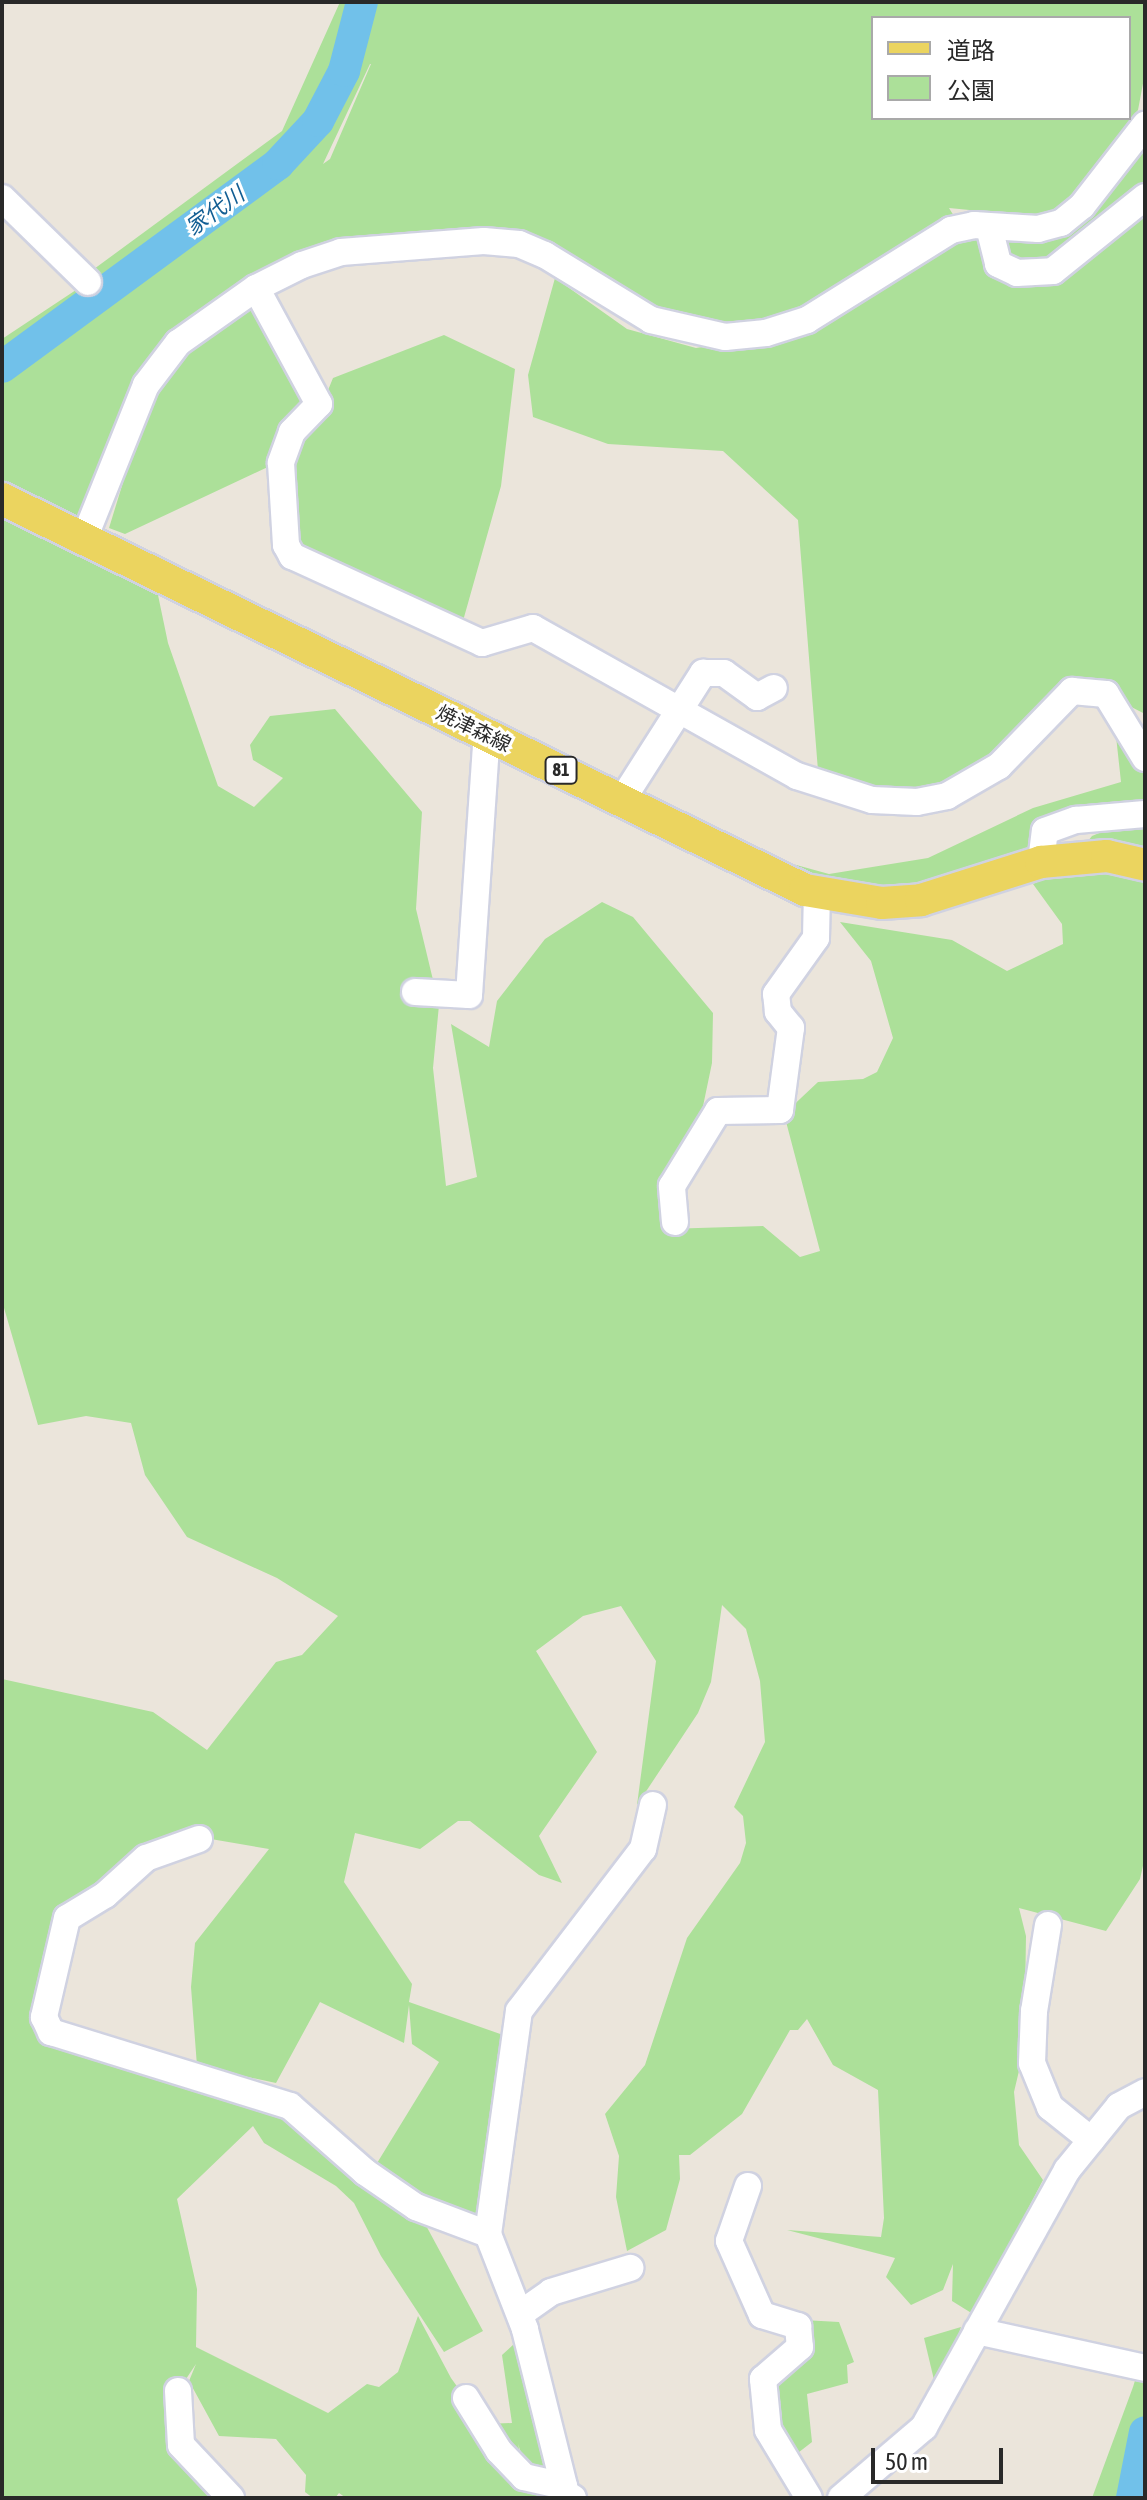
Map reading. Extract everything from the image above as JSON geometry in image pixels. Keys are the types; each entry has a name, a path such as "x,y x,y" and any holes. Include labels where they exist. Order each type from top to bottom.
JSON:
{"main road":[{"name":"焼津森線","path":"2,499 817,892 882,903 921,900 1041,862 1107,856 1145,865"}],"street":[{"path":"84,539 146,385 178,343 256,288 341,252 484,241 519,244 545,255 651,320 725,337 766,333 807,320 951,230 989,227 1038,229 1061,223 1082,206 1145,125"},
{"path":"989,227 998,264 1017,273 1053,271 1145,197"},
{"path":"2,198 88,282"},
{"path":"256,288 319,404 292,432 281,463 286,545 292,556 482,643 533,628 680,715 797,776 872,800 917,802 947,796 999,766 1072,691 1106,694 1145,758"},
{"path":"622,800 680,715 703,673 724,673 757,697 774,688"},
{"path":"415,992 469,995 487,734"},
{"path":"1041,862 1045,831 1076,820 1145,814"},
{"path":"675,1222 672,1186 718,1111 780,1110 791,1028 778,1012 776,994 816,938 817,892"},
{"path":"568,2492 520,2314 488,2234 519,2011 643,1849 653,1805"},
{"path":"199,1839 146,1858 105,1895 67,1918 44,2017 51,2032 290,2106 365,2172 416,2207 488,2234"},
{"path":"1048,1925 1034,2011 1032,2063 1050,2107 1091,2140"},
{"path":"841,2498 924,2427 1067,2170 1119,2106 1145,2092"},
{"path":"748,2186 729,2241 762,2315 798,2326 800,2347 763,2379 768,2430 809,2498"},
{"path":"520,2314 551,2292 630,2268"},
{"path":"977,2331 1139,2367"},
{"path":"178,2391 181,2445 231,2498"},
{"path":"466,2398 499,2451 524,2477 568,2492"}],"green space":[{"path":"340,2 1145,2 1145,73 1138,110 1131,119 1131,16 871,16 871,120 1130,120 1053,218 949,208 957,221 951,230 1061,223 1145,123 1145,714 1106,694 1072,691 1011,754 917,802 819,783 798,520 723,451 608,444 533,417 528,375 555,278 627,329 696,348 785,334 696,329 515,240 326,241 264,269 173,339 126,394 79,517 2,486 2,339 88,282 94,269 282,131","holes":["371,64 330,159 323,164"]},
{"path":"249,293 322,405 333,378 444,335 515,369 501,486 461,628 299,553 270,466 125,534 109,528 152,388 187,336"},
{"path":"2,513 97,545 158,595 168,643 218,786 254,807 283,778 253,760 250,745 270,716 335,709 422,812 416,909 439,1005 433,1068 446,1186 477,1177 451,1024 489,1047 497,1001 545,939 602,902 633,917 713,1013 712,1063 702,1111 666,1229 763,1226 800,1257 820,1251 784,1114 818,1082 863,1079 877,1072 893,1038 871,961 840,922 952,940 1007,971 1063,944 1062,924 1033,884 1067,867 1092,836 1121,824 1145,827 1145,1857 1140,1879 1106,1931 1019,1908 1026,1936 1025,1996 1022,2058 1014,2092 1019,2145 1043,2180 973,2314 952,2301 953,2264 943,2290 911,2305 886,2277 895,2258 787,2230 881,2237 884,2218 878,2090 833,2065 807,2019 798,2030 790,2030 742,2114 690,2155 679,2155 680,2179 666,2230 627,2251 616,2197 619,2156 605,2114 645,2065 687,1938 740,1863 746,1843 743,1816 734,1807 765,1742 760,1681 746,1629 722,1605 711,1682 698,1713 637,1805 656,1661 621,1606 583,1616 536,1651 597,1752 539,1836 562,1883 539,1875 470,1821 458,1821 420,1849 355,1833 344,1882 412,1984 409,2002 506,2036 479,2220 439,2215 374,2168 439,2062 412,2044 409,2005 404,2043 320,2002 276,2083 197,2066 191,1987 195,1943 269,1849 205,1838 83,1905 44,2017 279,2102 416,2207 483,2331 444,2352 381,2256 354,2203 336,2186 264,2143 253,2126 177,2199 197,2289 196,2347 328,2413 367,2384 379,2387 398,2372 418,2316 451,2378 484,2424 512,2423 502,2355 526,2333 554,2475 528,2473 518,2444 524,2471 549,2498 346,2498 339,2493 335,2498 313,2498 305,2492 306,2475 276,2439 219,2436 189,2381 196,2364 178,2391 175,2448 216,2498 2,2498 2,1679 153,1712 207,1750 276,1662 302,1655 338,1616 277,1578 187,1537 145,1475 131,1423 86,1416 38,1425 2,1301"},
{"path":"1116,736 1136,754 1145,776 1145,807 1084,812 1034,853 898,897 847,891 771,858 829,874 928,858 1033,808 1121,782"},
{"path":"803,2320 839,2322 854,2362 847,2365 848,2383 807,2394 812,2442 794,2456 774,2421 763,2379"},
{"path":"961,2327 947,2367 935,2384 924,2338"},
{"path":"1145,2348 1145,2498 1092,2498 1133,2387"}],"waterway":[{"name":"家代川","path":"2,367 278,164 318,121 344,71 362,2"},
{"path":"1132,2498 1145,2432"}]}
